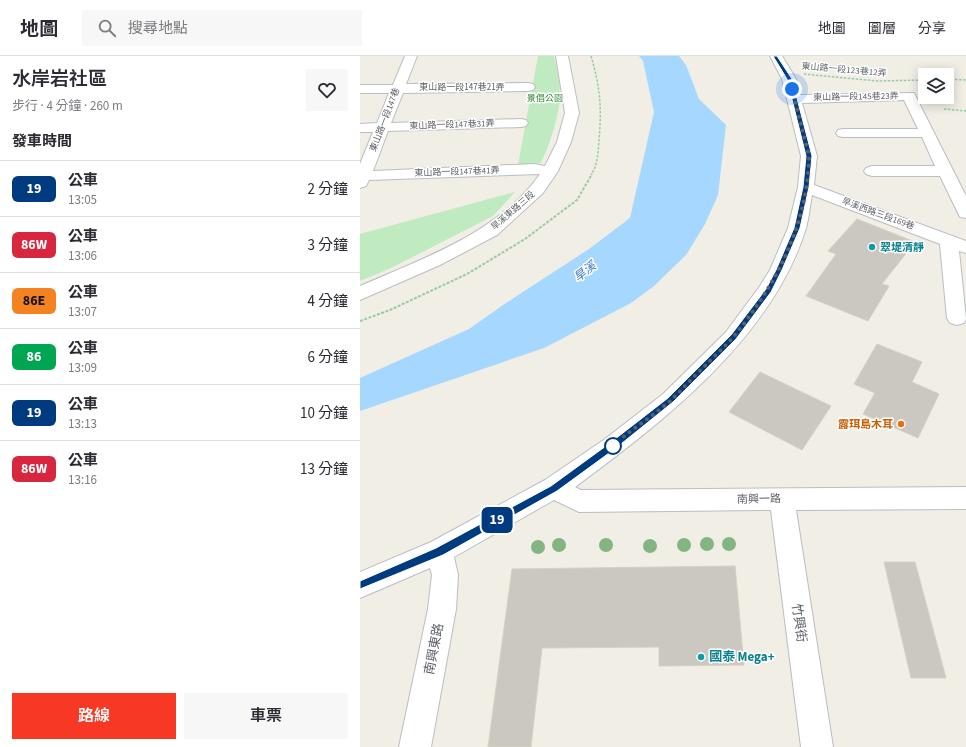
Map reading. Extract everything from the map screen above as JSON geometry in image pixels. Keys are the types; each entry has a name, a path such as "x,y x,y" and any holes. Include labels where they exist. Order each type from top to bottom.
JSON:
{"street":[{"name":"東山路一段147巷","path":"361,178 411,56"},
{"name":"旱溪東路三段","path":"360,293 434,261 491,231 537,190 550,171 564,142 572,113 562,56"},
{"path":"360,584 440,552 554,488 613,446 671,400 733,337 768,290 779,270 797,228 806,187 809,156 794,99 781,64"},
{"name":"東山路一段147巷21弄","path":"360,89 528,87"},
{"name":"東山路一段145巷23弄","path":"794,99 909,96 944,171 966,213"},
{"name":"東山路一段147巷31弄","path":"360,128 520,123"},
{"path":"843,133 927,133"},
{"name":"東山路一段147巷41弄","path":"361,178 534,169 550,171"},
{"path":"872,171 944,171"},
{"name":"旱溪西路三段169巷","path":"806,187 958,244"},
{"path":"957,318 958,244"},
{"name":"南興一路","path":"554,488 579,501 966,498"},
{"name":"竹興街","path":"782,499 817,747"},
{"name":"南興東路","path":"415,747 442,609 445,575 440,552"}],"path":[{"name":"東山路一段123巷12弄","path":"781,64 877,81 918,80"},
{"path":"954,80 966,80"},
{"path":"944,109 966,111"}],"green space":[{"name":"景倡公園","path":"538,56 554,56 560,101 550,141 540,163 518,165"},
{"path":"515,192 493,216 391,268 360,281 360,234"}],"water":[{"name":"旱溪","path":"639,56 679,56 686,65 699,99 726,125 718,195 705,224 686,255 654,286 631,303 544,348 360,411 360,378 469,329 589,249 630,218 654,112 643,61"}],"building":[{"path":"857,219 915,242 882,284 889,286 868,321 806,296 836,254 828,251"},
{"path":"877,344 922,362 912,382 939,394 918,438 863,414 875,393 854,384"},
{"path":"760,372 831,406 802,450 729,412"},
{"path":"884,562 915,562 946,678 911,678"},
{"name":"國泰 Mega+","path":"735,566 744,665 659,666 659,647 542,648 531,747 488,747 512,569"}],"bus line":[{"name":"19","path":"360,584 440,552 554,488 613,446 671,400 733,337 768,290 779,270 797,228 806,187 809,156 790,79 776,56"}],"place":[{"name":"翠堤清靜","path":"872,247"},
{"name":"露珥島木耳","path":"901,424"},
{"name":"國泰 Mega+","path":"701,657"}],"route":[{"path":"613,446 671,400 733,337 768,290 779,270 797,228 809,166 809,156 792,89"}]}
